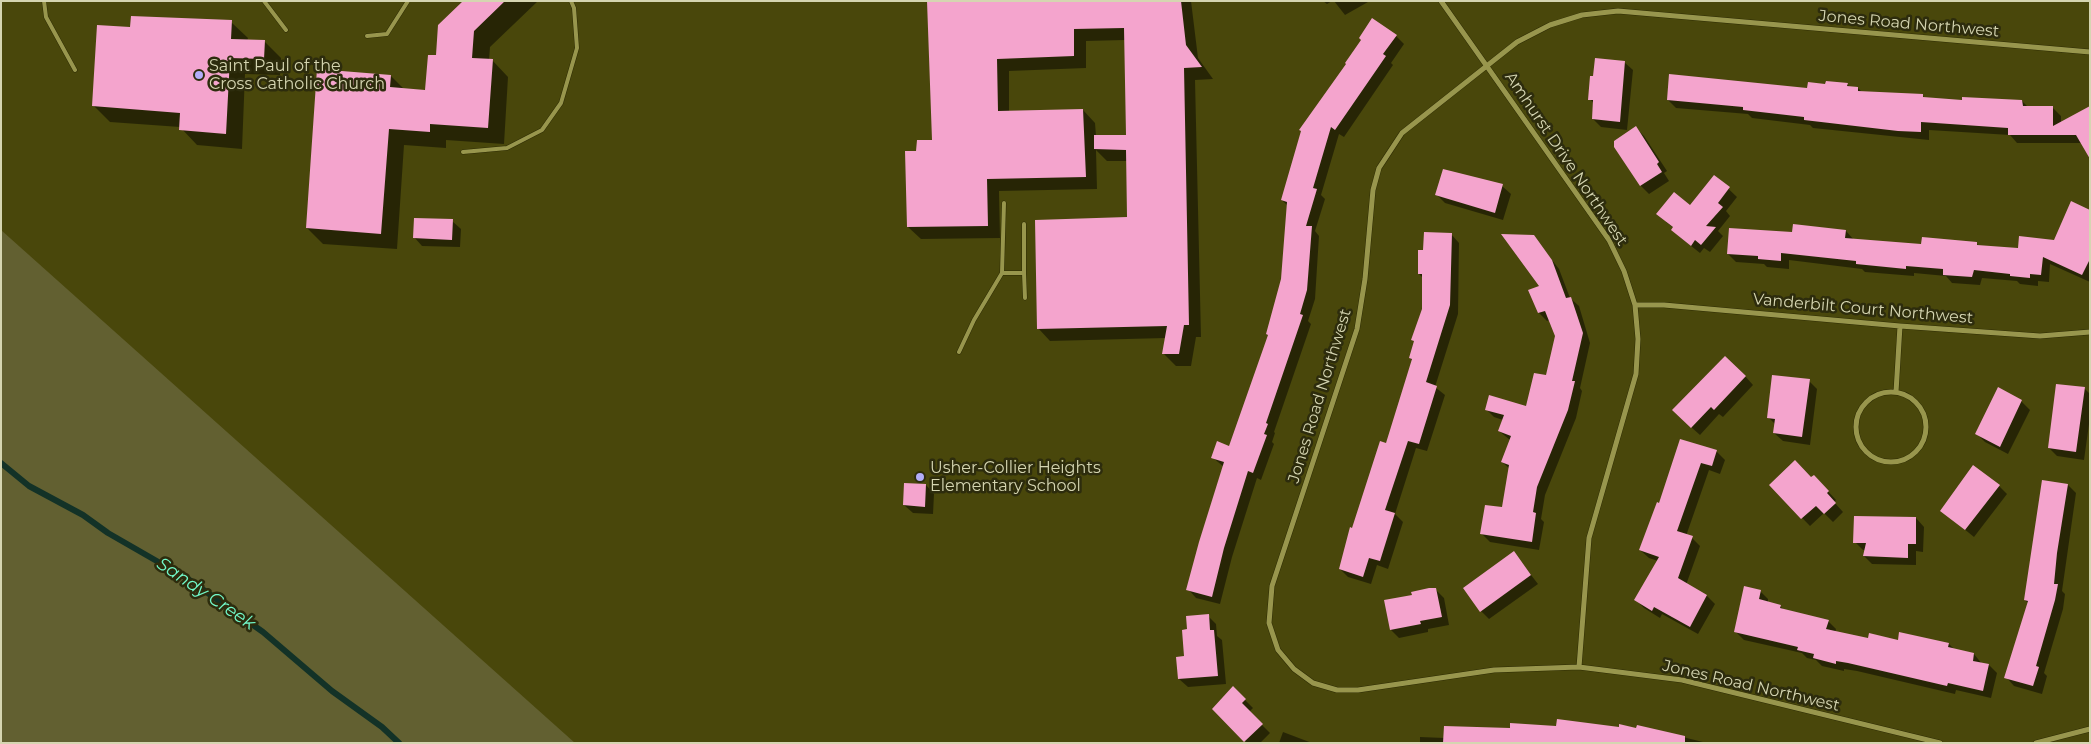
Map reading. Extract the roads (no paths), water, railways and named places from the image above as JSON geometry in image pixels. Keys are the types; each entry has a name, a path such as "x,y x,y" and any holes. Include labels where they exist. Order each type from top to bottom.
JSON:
{"street":[{"name":"Amhurst Drive Northwest","path":"1441,1 1609,240 1624,271 1635,305 1638,339 1636,374 1589,538 1579,667"},
{"name":"Jones Road Northwest","path":"1940,743 1682,680 1579,667 1494,670 1358,690 1337,690 1313,683 1294,670 1278,650 1269,623 1272,586 1357,329 1366,279 1373,190 1379,168 1402,133 1517,42 1550,25 1582,15 1618,11 2090,52"},
{"name":"Vanderbilt Court Northwest","path":"1635,305 1664,305 1900,326 2040,336 2090,332"},
{"path":"1896,392 1900,326"},
{"path":"1886,392 1896,392 1908,396 1917,403 1924,414 1925,432 1918,448 1910,456 1899,461 1887,461 1875,458 1866,450 1858,436 1857,420 1861,410 1871,399 1886,392"},
{"path":"2036,743 2090,729"}],"lane":[{"path":"44,1 46,17 74,70"},
{"path":"264,1 286,30"},
{"path":"367,36 387,34 408,1"},
{"path":"463,152 507,148 542,130 562,103 576,48 572,1"},
{"path":"959,352 974,320 1002,273 1004,203"},
{"path":"1024,224 1025,298"},
{"path":"1002,273 1024,273"}],"waterway":[{"name":"Sandy Creek","path":"1,463 29,486 83,515 108,533 188,579 263,632 332,691 382,727 399,743"}],"place":[{"name":"Saint Paul of the Cross Catholic Church","path":"199,75"},
{"name":"Usher-Collier Heights Elementary School","path":"920,477"}]}
